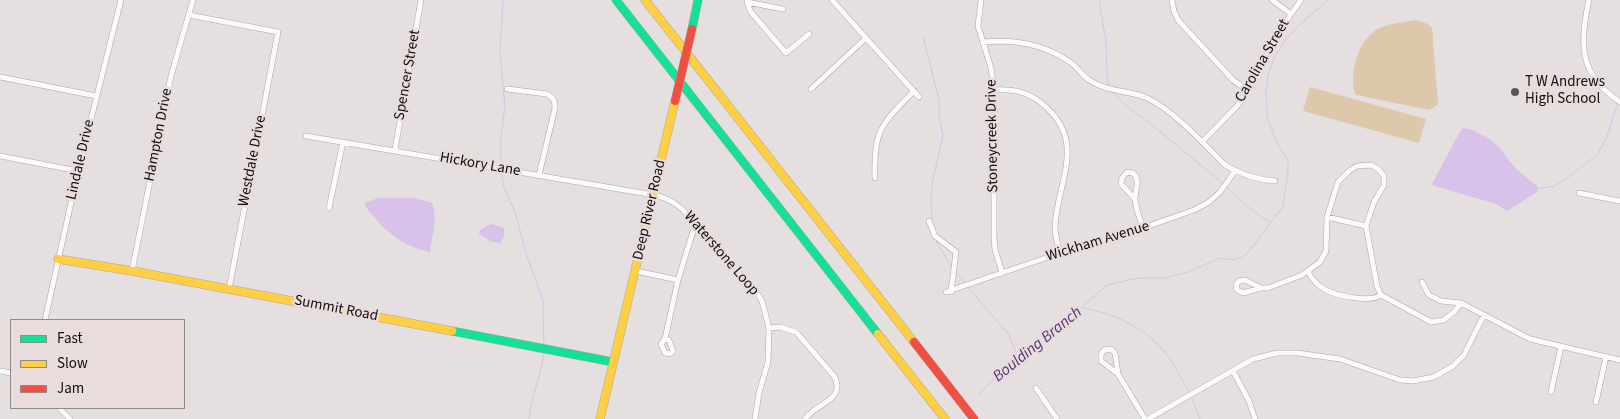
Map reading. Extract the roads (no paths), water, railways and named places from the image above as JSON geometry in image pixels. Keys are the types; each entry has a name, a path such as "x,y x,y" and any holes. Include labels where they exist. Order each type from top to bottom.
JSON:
{"main road":[{"path":"616,0 945,419"},
{"path":"646,0 974,419"},
{"name":"Deep River Road","path":"600,419 654,195 698,0"},
{"name":"Summit Road","path":"58,259 132,271 613,362"}],"street":[{"name":"Lindale Drive","path":"45,319 78,171 120,0"},
{"name":"Hampton Drive","path":"132,271 171,76 193,0"},
{"name":"Spencer Street","path":"395,150 421,0"},
{"path":"832,0 919,97"},
{"name":"Stoneycreek Drive","path":"981,0 978,26 991,68 994,90 994,237 995,250 1002,272"},
{"path":"1172,0 1178,20 1233,80 1246,90"},
{"path":"1272,0 1291,14"},
{"name":"Carolina Street","path":"1202,142 1238,105 1301,0"},
{"path":"1589,0 1582,36 1585,58 1589,69 1602,87 1620,102"},
{"path":"783,9 747,1 750,11 786,53 809,34"},
{"name":"Westdale Drive","path":"189,15 278,32 228,289"},
{"path":"811,89 866,38"},
{"path":"983,42 1002,40 1043,47 1072,63 1088,80 1119,92 1146,97 1161,106 1225,165 1254,179 1275,181"},
{"path":"0,77 96,96"},
{"path":"507,89 547,94 555,102 539,175"},
{"path":"994,90 1013,90 1033,97 1050,111 1062,130 1067,144 1068,157 1055,228 1060,253"},
{"path":"874,178 874,158 878,133 887,119 914,91"},
{"name":"Hickory Lane","path":"306,136 654,195"},
{"path":"329,208 344,142"},
{"path":"0,156 78,171"},
{"path":"1261,288 1274,286 1308,272 1320,262 1326,252 1327,217 1338,182 1349,171 1358,166 1371,165 1384,176 1384,185 1374,202 1366,226 1377,286 1381,295 1431,322 1444,320 1461,303"},
{"name":"Wickham Avenue","path":"929,221 934,236 956,252 949,292 1002,272 1194,210 1209,202 1220,192 1235,170"},
{"path":"1135,199 1120,184 1127,172 1133,173 1137,177 1138,183 1135,199 1143,228"},
{"path":"1579,193 1620,201"},
{"name":"Waterstone Loop","path":"654,195 674,202 688,215 762,301 769,328 768,362 754,419"},
{"path":"1327,217 1366,226"},
{"path":"665,339 678,280 695,225"},
{"path":"636,271 678,280"},
{"path":"1308,272 1317,284 1333,293 1367,299 1377,298 1381,295"},
{"path":"1422,282 1430,295 1441,301 1461,303 1524,337 1620,360"},
{"path":"1118,374 1115,354 1111,350 1104,350 1100,355 1101,361 1118,374 1146,419 1257,357 1277,354 1297,353 1340,359 1400,380 1426,380 1444,372 1459,360 1468,347 1484,314"},
{"path":"769,328 780,327 796,332 837,382 836,394 831,400 814,409 805,419"},
{"path":"1551,392 1561,347"},
{"path":"1596,402 1606,357"},
{"path":"1233,371 1249,402 1255,419"},
{"path":"1036,388 1058,419"},
{"path":"60,409 70,419"}],"waterway":[{"path":"501,166 501,135 505,108 500,52 503,0"},
{"path":"1099,0 1106,41 1107,77 1110,87"},
{"name":"Boulding Branch","path":"977,396 1003,370 1056,333 1067,320 1107,285 1138,278 1166,278 1188,272 1220,258 1232,260 1243,257 1251,249 1283,206 1288,172 1288,161 1278,145 1267,117 1266,89 1269,72 1275,56 1286,39 1328,0"},
{"path":"923,36 939,100 939,117 943,135 932,184 932,223"},
{"path":"1113,92 1125,105 1224,184"},
{"path":"1538,189 1554,186 1563,181 1597,155 1607,137 1618,102"},
{"path":"501,170 504,187 516,215 525,250 543,301 544,347"},
{"path":"1226,186 1247,206 1269,222"},
{"path":"935,239 952,268"},
{"path":"956,273 965,283"},
{"path":"967,286 1009,335 1019,360"},
{"path":"1082,308 1115,317 1146,334 1167,355 1190,393"},
{"path":"529,419 544,353"},
{"path":"1191,396 1200,419"}],"place":[{"name":"T W Andrews High School","path":"1515,92"}]}
